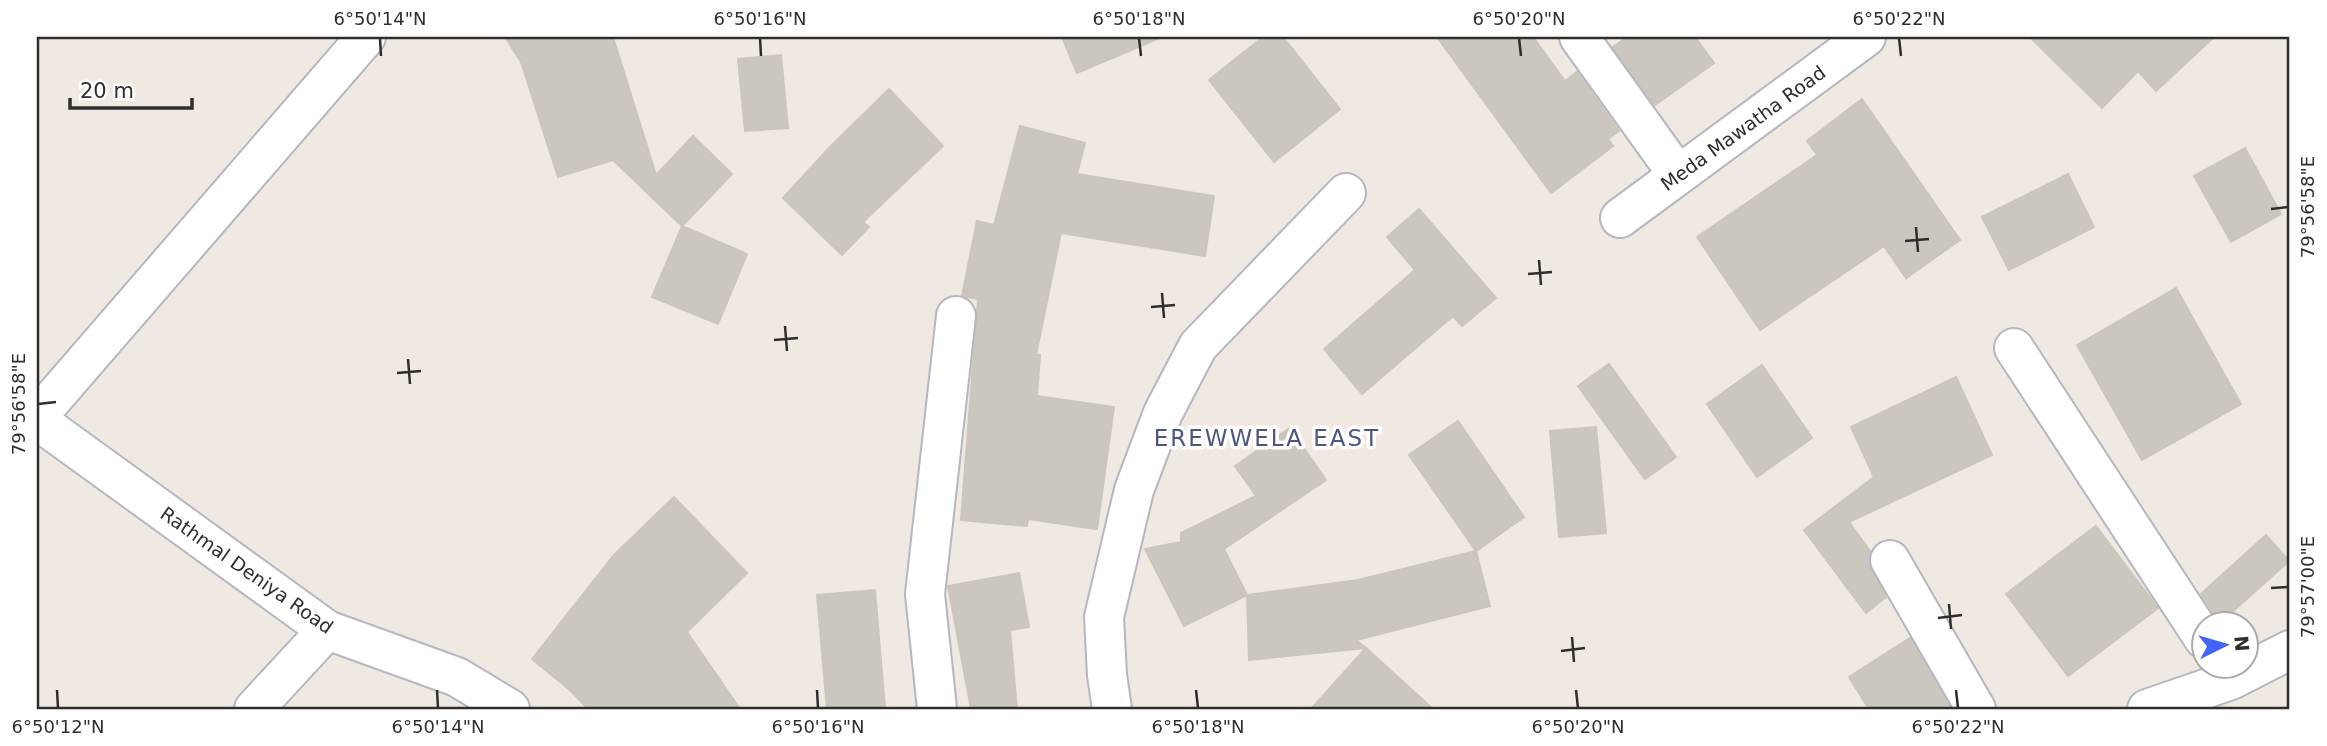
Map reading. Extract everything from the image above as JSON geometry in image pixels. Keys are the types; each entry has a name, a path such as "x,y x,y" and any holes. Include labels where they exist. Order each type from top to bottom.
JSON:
{"street":[{"path":"37,419 366,37"},
{"path":"1579,37 1678,176"},
{"name":"Meda Mawatha Road","path":"1620,218 1866,37"},
{"path":"1112,709 1104,617 1134,490 1163,413 1198,346 1346,193"},
{"path":"937,709 925,594 956,316"},
{"path":"2014,348 2190,618"},
{"name":"Rathmal Deniya Road","path":"37,419 327,630 457,677 510,709"},
{"path":"1890,559 1976,709"},
{"path":"254,709 327,630"},
{"path":"2147,709 2231,685 2290,650"}],"building":[{"path":"505,37 613,37 656,175 693,136 732,174 682,226 613,160 558,177 521,62"},
{"path":"1062,37 1162,37 1077,73"},
{"path":"1263,37 1283,37 1340,109 1274,162 1209,80"},
{"path":"1437,37 1533,37 1565,81 1577,72 1619,131 1608,139 1613,146 1551,193"},
{"path":"1627,37 1695,37 1714,63 1655,105 1613,47"},
{"path":"2030,37 2214,37 2156,91 2138,71 2102,108"},
{"path":"781,55 788,128 745,131 738,59"},
{"path":"889,89 943,146 863,222 869,227 842,255 783,198"},
{"path":"1862,99 1960,240 1906,278 1884,246 1760,330 1697,237 1817,155 1807,141"},
{"path":"1020,126 1085,143 1077,174 1214,196 1205,256 1061,233 1036,355 1040,355 1037,396 1114,407 1097,529 1028,519 1027,526 961,520 978,299 962,296 977,221 994,225"},
{"path":"2245,148 2281,214 2231,242 2194,176"},
{"path":"2068,174 2094,227 2009,270 1982,217"},
{"path":"1419,209 1496,298 1462,326 1453,316 1362,394 1324,349 1415,270 1387,237"},
{"path":"682,226 747,254 718,324 652,297"},
{"path":"2176,288 2241,404 2142,460 2077,345"},
{"path":"1609,364 1676,457 1645,479 1578,386"},
{"path":"1762,365 1812,438 1757,477 1707,404"},
{"path":"1956,377 1992,455 1849,522 1870,551 1868,561 1871,570 1886,597 1866,613 1804,530 1874,477 1851,427"},
{"path":"1458,421 1524,517 1476,551 1409,455"},
{"path":"1596,427 1606,533 1559,537 1550,431"},
{"path":"1290,428 1326,480 1224,549 1247,595 1184,626 1145,549 1181,542 1181,533 1256,496 1235,466"},
{"path":"674,497 747,573 687,632 740,709 588,709 570,690 532,659 614,555"},
{"path":"2096,526 2158,608 2068,676 2006,594"},
{"path":"2266,535 2289,561 2234,610 2211,610 2201,594"},
{"path":"1476,551 1490,606 1356,640 1366,648 1249,660 1247,595 1358,580"},
{"path":"1019,573 1029,627 1010,630 1017,709 971,709 948,586"},
{"path":"875,590 885,709 827,709 817,595"},
{"path":"1910,638 1951,709 1869,709 1849,677"},
{"path":"1366,648 1433,709 1311,709"}],"district":[{"name":"EREWWELA EAST","path":"1267,438"}]}
